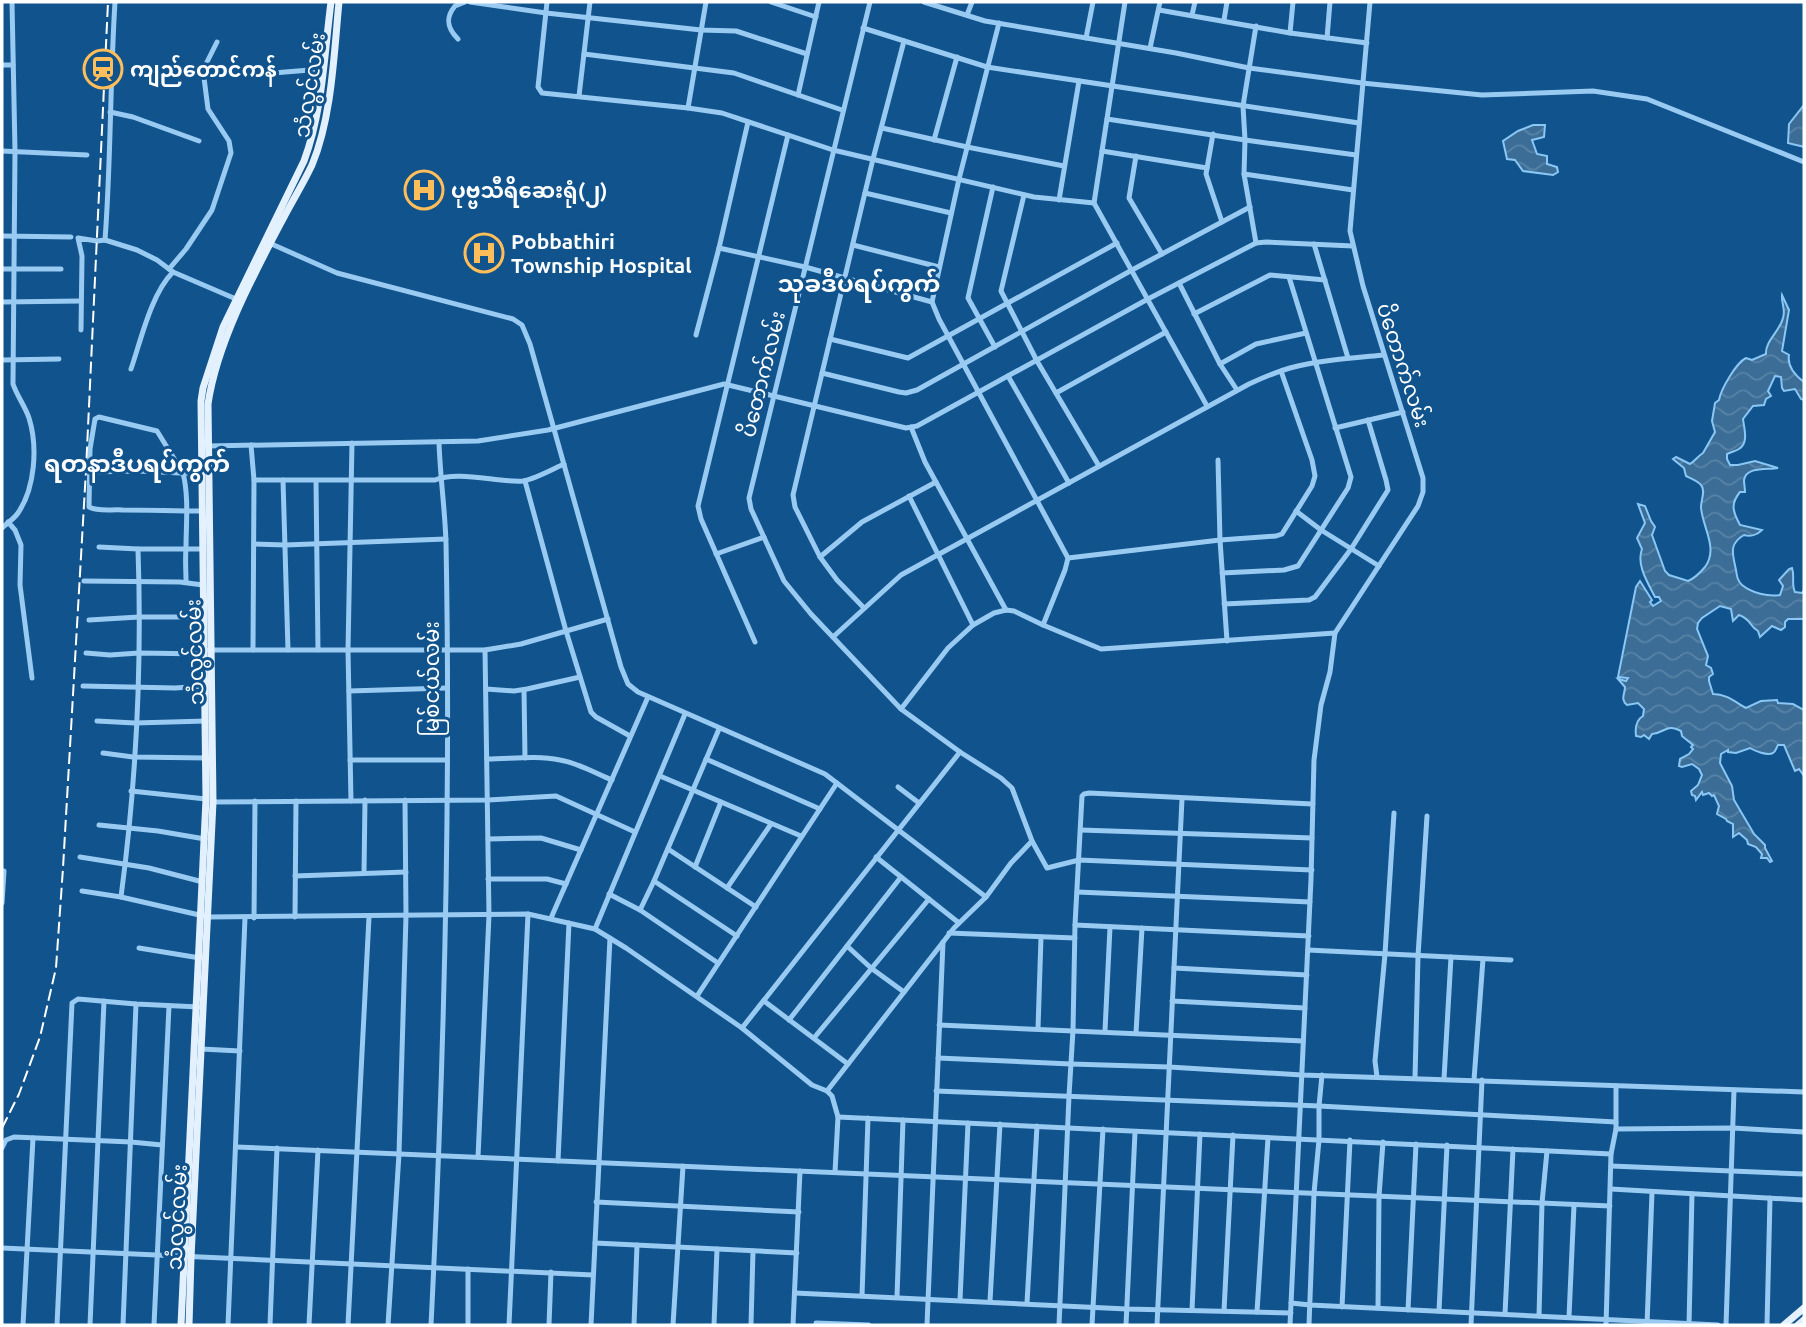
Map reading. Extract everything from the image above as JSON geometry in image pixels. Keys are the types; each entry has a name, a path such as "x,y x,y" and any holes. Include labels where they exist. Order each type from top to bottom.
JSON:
{"main road":[{"name":"သံလွင်လမ်း","path":"189,1325 187,1257 213,713 204,617 201,401 217,355 311,141 317,118 331,2"},
{"name":"သံလွင်လမ်း","path":"181,1325 201,1049 200,958 205,916 205,839 210,800 206,758 205,686 207,414 223,327 312,165 326,112 339,2"},
{"path":"1784,1325 1804,1308"},
{"path":"1798,1325 1804,1320"}],"street":[{"path":"2,528 17,515 26,498 35,457 29,416 16,395 13,384 15,151 12,2"},
{"path":"105,240 115,2"},
{"path":"458,39 449,27 448,18 455,6 467,2 506,5 588,18 736,31 807,54"},
{"path":"547,2 538,87 542,93 688,107 722,113 833,150 1024,195 1094,203"},
{"path":"579,96 590,2"},
{"path":"688,107 706,2"},
{"path":"771,2 816,16"},
{"path":"797,94 819,2"},
{"name":"ပိတောက်လမ်း","path":"870,2 749,498 751,509 784,581 832,637 901,709 1012,788 1032,841 1047,868 1079,860"},
{"path":"924,2 999,23 1150,48 1249,68 1482,95 1593,91 1647,99 1804,162"},
{"path":"967,15 972,2"},
{"path":"1086,38 1093,2"},
{"path":"1125,2 1094,203 1207,406"},
{"path":"1150,48 1160,2"},
{"path":"1192,15 1195,2"},
{"path":"1224,20 1227,2"},
{"path":"1290,33 1293,2"},
{"path":"1327,38 1330,2"},
{"name":"ပိတောက်လမ်း","path":"1290,1325 1312,870 1314,760 1321,705 1330,672 1335,633 1418,506 1423,492 1423,478 1384,355 1350,231 1370,2"},
{"path":"1159,10 1290,33 1367,43"},
{"path":"999,23 958,179 932,302 1068,558 1043,625"},
{"path":"1256,26 1243,106 1244,174 1256,243"},
{"path":"863,28 987,67 1359,123"},
{"path":"864,608 837,580 820,557 794,508 793,495 904,41"},
{"path":"131,369 155,297 212,210 231,153 229,141 208,109 202,70 217,42"},
{"path":"584,54 734,73 842,110"},
{"path":"934,140 957,58"},
{"path":"2,65 13,65"},
{"path":"261,74 322,69"},
{"path":"1059,200 1079,81"},
{"path":"110,112 133,117 199,141"},
{"path":"1107,118 1245,141 1356,155"},
{"path":"696,335 748,122"},
{"path":"881,128 1064,166"},
{"path":"755,642 701,519 698,506 788,135"},
{"path":"1213,135 1206,174 1222,222"},
{"path":"2,151 86,155"},
{"path":"1102,151 1207,168"},
{"path":"1136,156 1129,198 1162,254"},
{"path":"1244,174 1353,190"},
{"path":"992,187 968,298 995,347"},
{"path":"865,193 951,213"},
{"path":"1024,195 1001,291 1037,361 1099,466"},
{"path":"822,373 906,393 917,390 1250,207"},
{"path":"2,236 71,237"},
{"path":"81,330 82,257 78,238 97,242 105,240 137,250 171,271 236,299"},
{"path":"267,243 337,273 513,319 522,325 530,344 628,684 638,692 685,714 825,774 986,897"},
{"path":"830,339 908,358 1117,243"},
{"path":"208,446 478,441 554,429 723,384 906,428 917,426 1256,243 1353,246"},
{"path":"1314,244 1348,358"},
{"path":"853,245 939,267"},
{"path":"719,248 804,267 932,302"},
{"path":"2,269 61,269"},
{"path":"1194,314 1270,275 1325,280"},
{"path":"1222,573 1284,570 1298,566 1348,488 1351,477 1289,277"},
{"path":"1179,283 1220,364 1237,390"},
{"path":"2,302 80,301"},
{"path":"1056,393 1166,332"},
{"path":"1220,364 1256,344 1306,333"},
{"path":"832,637 901,575 1237,390 1281,372 1314,363 1384,355"},
{"path":"2,360 59,359"},
{"path":"1068,558 1282,534 1315,476 1312,460 1281,372"},
{"path":"1008,376 1069,483"},
{"path":"1335,428 1403,412"},
{"path":"186,582 186,511 183,473 157,431 99,416 95,419 90,449 89,507 94,509 186,511 202,511"},
{"path":"1224,604 1309,600 1315,597 1351,549 1388,490 1367,420"},
{"path":"911,427 925,462 1006,610"},
{"name":"မြစ်ငယ်လမ်း","path":"431,1325 446,916 446,539 439,442"},
{"path":"351,800 348,650 352,443"},
{"path":"251,445 254,480 253,650"},
{"path":"1218,460 1227,641"},
{"path":"254,480 435,480 472,477 525,481 564,464"},
{"path":"90,472 202,474"},
{"path":"283,481 288,650"},
{"path":"316,481 318,650"},
{"path":"525,481 591,712 631,736"},
{"path":"820,557 862,522 936,482"},
{"path":"909,496 972,625"},
{"path":"1296,511 1379,566"},
{"path":"8,522 15,530 21,545 20,585 32,678"},
{"path":"716,554 764,537"},
{"path":"254,544 350,544 446,539"},
{"path":"99,547 202,549"},
{"path":"121,897 138,688 138,549"},
{"path":"84,581 186,582 204,585"},
{"path":"901,709 948,648 972,625 1006,610 1014,611 1101,649 1335,633"},
{"path":"89,620 204,617"},
{"path":"86,653 110,655 253,650 485,650 521,644 608,619"},
{"path":"478,1157 489,915 485,650"},
{"path":"486,689 524,690 580,677"},
{"path":"83,686 205,686"},
{"path":"349,691 447,688"},
{"path":"524,690 525,758"},
{"path":"551,918 648,697"},
{"path":"595,929 685,714"},
{"path":"97,722 206,721"},
{"path":"640,910 719,729"},
{"path":"742,1028 960,752"},
{"path":"103,753 134,757 206,758"},
{"path":"487,759 561,760 612,780"},
{"path":"350,760 447,760"},
{"path":"706,760 820,809"},
{"path":"660,776 801,836"},
{"path":"697,996 837,783"},
{"path":"898,787 919,803"},
{"path":"131,792 210,800 255,801 488,800 556,796 635,832"},
{"path":"1059,1325 1082,798 1084,794 1313,804"},
{"path":"1157,1325 1182,799"},
{"path":"364,873 365,800"},
{"path":"388,1325 399,1154 406,916 405,800"},
{"path":"254,918 255,801"},
{"path":"295,918 296,801"},
{"path":"695,867 721,802"},
{"path":"1377,1077 1375,1061 1394,813"},
{"path":"1415,1078 1418,956 1427,816"},
{"path":"727,888 771,824"},
{"path":"99,825 205,839"},
{"path":"1081,830 1312,838"},
{"path":"488,839 541,838 581,850"},
{"path":"827,1091 949,933 986,897 1032,841"},
{"path":"668,849 756,907"},
{"path":"80,857 125,863 203,882"},
{"path":"876,857 959,923"},
{"path":"1079,860 1312,870"},
{"path":"2,871 2,903"},
{"path":"295,876 405,872"},
{"path":"789,1020 901,877"},
{"path":"488,879 547,879 566,884"},
{"path":"654,881 737,936"},
{"path":"82,891 205,916 295,918 528,914 595,929 697,996 742,1028 812,1085 832,1096 838,1116 835,1172"},
{"path":"1077,892 1310,902"},
{"path":"609,894 640,910 718,963"},
{"path":"814,1038 929,899"},
{"path":"509,1325 528,914"},
{"path":"348,1325 369,917"},
{"path":"228,1325 245,918"},
{"path":"558,1161 569,923"},
{"path":"1075,925 1308,936"},
{"path":"1105,1031 1110,927"},
{"path":"1136,1032 1142,928"},
{"path":"949,933 1075,938"},
{"path":"1038,1029 1041,937"},
{"path":"592,1325 610,938"},
{"path":"927,1325 943,942"},
{"path":"847,946 904,992"},
{"path":"139,947 200,958"},
{"path":"1308,950 1511,960"},
{"path":"1444,1079 1451,957"},
{"path":"1474,1080 1483,959"},
{"path":"1174,968 1307,975"},
{"path":"57,1325 64,1139 73,1000 201,1007"},
{"path":"90,1325 104,1001"},
{"path":"764,1001 848,1064"},
{"path":"1172,1001 1305,1008"},
{"path":"123,1325 136,1004"},
{"path":"154,1325 169,1006"},
{"path":"939,1025 1303,1041"},
{"path":"201,1049 240,1051"},
{"path":"938,1058 1302,1075 1804,1092"},
{"path":"1310,1325 1314,1193 1322,1075"},
{"path":"1471,1325 1482,1080"},
{"path":"1606,1322 1611,1154 1616,1126 1616,1086"},
{"path":"1726,1325 1734,1090"},
{"path":"936,1091 1319,1106 1616,1126 1804,1132"},
{"path":"838,1116 1611,1154"},
{"path":"862,1296 868,1118"},
{"path":"897,1297 903,1120"},
{"path":"960,1300 968,1123"},
{"path":"990,1301 1000,1124"},
{"path":"1027,1303 1037,1126"},
{"path":"1092,1325 1102,1129"},
{"path":"1126,1325 1135,1132"},
{"path":"1192,1310 1200,1133"},
{"path":"1224,1311 1233,1135"},
{"path":"2,1148 9,1138 162,1144"},
{"path":"23,1325 33,1138"},
{"path":"1257,1312 1268,1138"},
{"path":"1342,1307 1350,1140"},
{"path":"1378,1308 1379,1196 1383,1142"},
{"path":"1408,1310 1416,1144"},
{"path":"1439,1311 1447,1145"},
{"path":"236,1147 1610,1206"},
{"path":"270,1325 277,1148"},
{"path":"1505,1314 1513,1149"},
{"path":"309,1325 318,1150"},
{"path":"1539,1316 1542,1203 1547,1150"},
{"path":"673,1325 682,1166"},
{"path":"1611,1166 1804,1174"},
{"path":"793,1325 800,1171"},
{"path":"1611,1189 1804,1199"},
{"path":"1647,1323 1652,1192"},
{"path":"1689,1324 1692,1194"},
{"path":"1767,1325 1770,1198"},
{"path":"596,1202 799,1212"},
{"path":"1569,1317 1574,1205"},
{"path":"595,1243 797,1253"},
{"path":"634,1325 637,1244"},
{"path":"2,1248 593,1275"},
{"path":"714,1325 717,1249"},
{"path":"751,1325 753,1251"},
{"path":"467,1325 468,1269"},
{"path":"549,1325 551,1272"},
{"path":"795,1293 1291,1313"},
{"path":"1291,1303 1569,1317 1606,1322 1718,1325"},
{"path":"816,1323 869,1325"}],"water":[{"path":"1804,105 1804,147 1788,143 1789,124"},
{"path":"1533,125 1545,125 1544,137 1532,140 1537,154 1547,156 1547,164 1557,167 1558,172 1553,175 1523,171 1515,160 1507,159 1503,141"},
{"path":"1782,295 1789,310 1782,351 1789,355 1791,367 1804,382 1804,400 1795,389 1784,391 1781,377 1775,376 1768,391 1771,396 1766,399 1764,405 1753,406 1743,419 1744,443 1739,449 1727,454 1730,465 1755,461 1778,468 1749,472 1746,476 1745,492 1740,492 1737,496 1734,512 1740,525 1762,530 1739,538 1733,555 1739,581 1746,588 1760,594 1780,595 1783,586 1779,580 1792,568 1795,592 1802,593 1804,590 1804,619 1788,619 1781,630 1772,626 1760,637 1746,618 1739,615 1733,621 1731,609 1720,606 1702,618 1697,629 1708,656 1706,665 1711,668 1713,674 1709,681 1713,694 1727,697 1746,708 1761,701 1777,700 1778,703 1793,704 1804,710 1804,776 1799,769 1795,771 1784,745 1778,745 1770,754 1750,748 1736,753 1728,750 1721,754 1720,763 1732,786 1734,800 1754,834 1765,845 1772,861 1770,862 1767,858 1761,858 1762,854 1756,847 1748,844 1739,833 1733,837 1733,824 1717,814 1719,806 1714,795 1703,795 1702,792 1696,800 1692,795 1691,791 1698,785 1702,775 1692,764 1679,766 1680,759 1693,749 1693,745 1682,736 1681,731 1669,728 1652,734 1649,739 1644,735 1636,736 1637,724 1644,709 1638,703 1625,703 1625,687 1618,679 1626,681 1628,678 1618,677 1636,587 1640,581 1653,606 1661,601 1659,597 1655,597 1642,568 1642,549 1637,538 1645,523 1638,504 1645,506 1655,527 1652,535 1665,571 1688,581 1695,577 1705,567 1710,552 1701,507 1703,490 1698,482 1686,476 1684,468 1673,459 1676,457 1690,464 1703,453 1715,432 1712,421 1715,403 1730,377 1746,358 1752,360 1766,354 1766,349 1783,318"}],"railway":[{"path":"2,1128 19,1094 40,1037 56,968 86,470 108,2"}],"place":[{"name":"ကျည်တောင်ကန်","path":"103,69"},
{"name":"ပုဗ္ဗသီရိဆေးရုံ(၂)","path":"424,190"},
{"name":"Pobbathiri Township Hospital","path":"484,253"}],"district":[{"name":"သုခဒီပရပ်ကွက်","path":"859,283"},
{"name":"ရတနာဒီပရပ်ကွက်","path":"137,463"}]}
